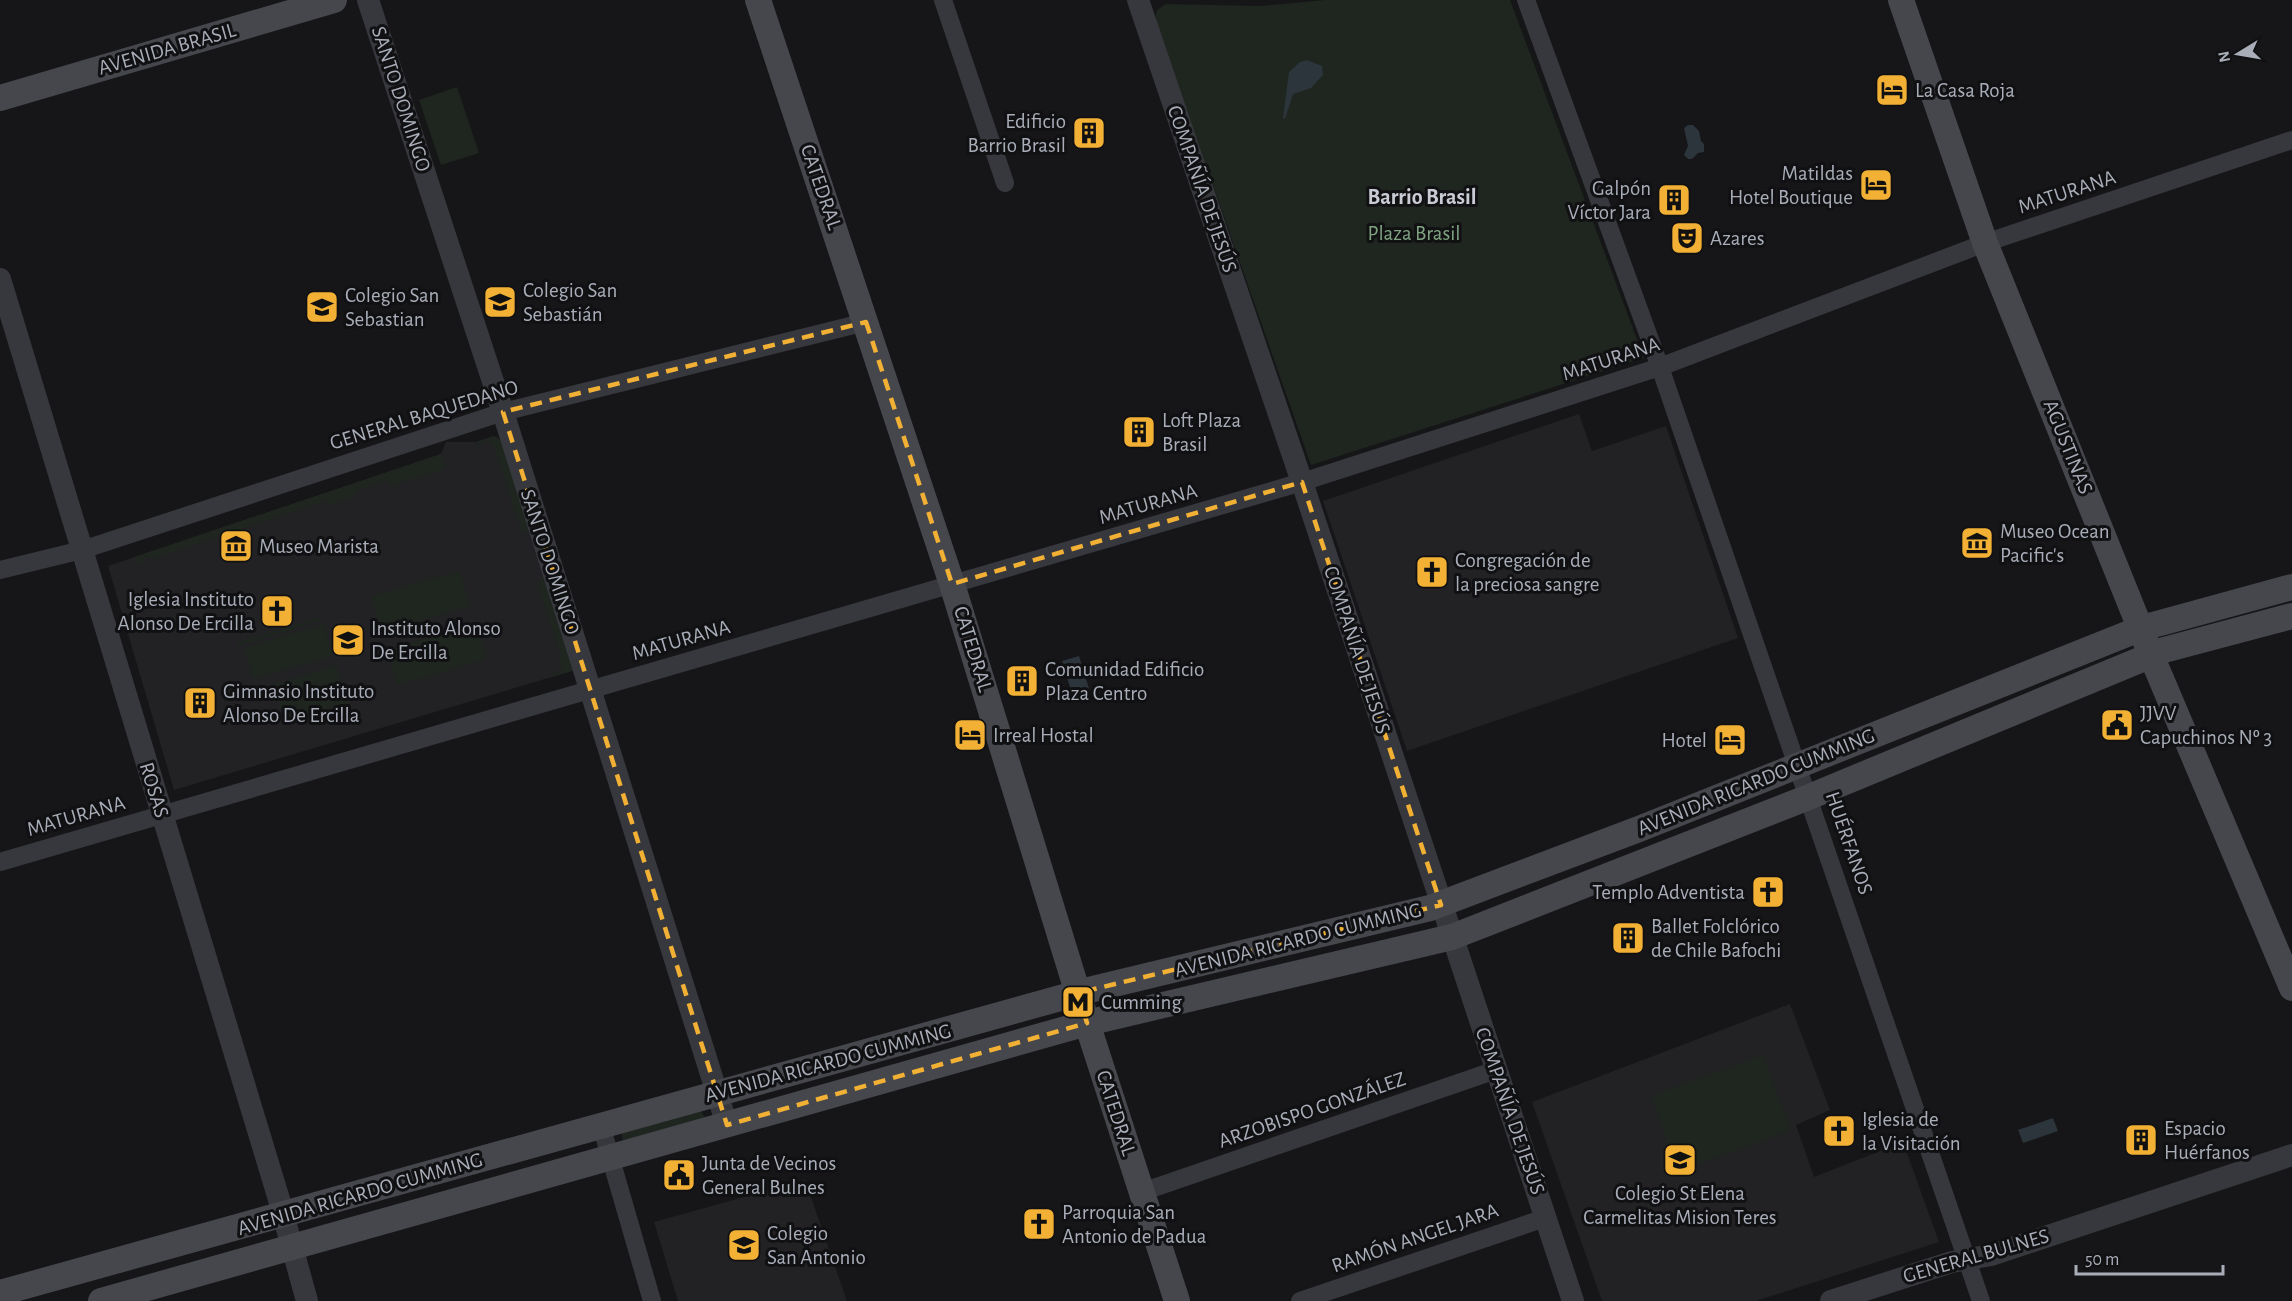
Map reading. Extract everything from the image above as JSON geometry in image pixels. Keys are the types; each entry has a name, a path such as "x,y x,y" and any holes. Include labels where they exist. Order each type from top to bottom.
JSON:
{"main road":[{"name":"AVENIDA BRASIL","path":"0,98 334,0"},
{"name":"CATEDRAL","path":"758,0 952,584 1087,1023 1177,1301"},
{"name":"AGUSTINAS","path":"1901,0 1984,243 2142,628 2151,655 2292,988"},
{"name":"AVENIDA RICARDO CUMMING","path":"0,1293 1078,994 1441,904 1640,829 2142,628 2292,587"},
{"name":"AVENIDA RICARDO CUMMING","path":"101,1301 1087,1023 1452,937 1809,797 2151,655 2292,616"},
{"path":"1640,829 1651,860"}],"street":[{"name":"SANTO DOMINGO","path":"368,0 503,412 727,1125"},
{"path":"943,0 1005,183"},
{"name":"COMPAÑÍA DE JESÚS","path":"1138,0 1302,482 1573,1301"},
{"name":"HUÉRFANOS","path":"1526,0 1660,367 1981,1301"},
{"name":"MATURANA","path":"0,862 1302,482 1660,367 1984,243 2292,140"},
{"name":"ROSAS","path":"0,279 284,1216 307,1301"},
{"name":"GENERAL BAQUEDANO","path":"0,570 81,550 503,412 866,322"},
{"name":"ARZOBISPO GONZÁLEZ","path":"1142,1192 1496,1070"},
{"path":"602,1125 652,1301"},
{"name":"GENERAL BULNES","path":"1831,1301 1966,1259 1991,1255 2292,1155"},
{"name":"RAMÓN ANGEL JARA","path":"1300,1301 1545,1218"}],"highlighted area":[{"path":"866,322 952,584 1302,482 1441,905 1078,993 1087,1023 727,1125 503,412"}],"shaded area":[{"path":"1307,60 1322,66 1323,75 1311,88 1293,94 1285,119 1283,118 1289,72 1300,62"},
{"path":"1693,125 1699,131 1704,144 1704,152 1698,153 1692,159 1684,155 1688,146 1684,128"},
{"path":"1579,414 1592,451 1666,426 1738,638 1407,751 1323,501"},
{"name":"Instituto Alonso De Ercilla","path":"494,436 504,442 575,670 174,790 108,566 441,454 446,442 476,442"},
{"path":"1079,656 1090,692 1073,697 1062,661"},
{"name":"Colegio St Elena Carmelitas Mision Teres","path":"1790,1004 1830,1110 1796,1125 1814,1177 1903,1142 1939,1242 1756,1301 1602,1301 1532,1102"},
{"path":"2053,1118 2058,1131 2023,1143 2018,1130"},
{"name":"Colegio San Antonio","path":"805,1180 847,1301 678,1301 654,1222"}],"green space":[{"name":"Plaza Brasil","path":"1325,0 1510,0 1644,358 1311,465 1155,20 1157,10 1166,4 1261,6"},
{"path":"457,87 479,153 441,165 419,100"},
{"path":"494,436 504,442 532,530 522,533 493,444 488,441 481,445 476,442"},
{"path":"441,454 446,468 390,486 387,480 354,491 356,497 328,505 327,500 152,559 146,556 144,562 137,564 134,557"},
{"path":"460,571 470,606 382,632 371,596"},
{"path":"547,578 575,670 549,678 563,671 559,659 561,657 537,582"},
{"path":"321,617 322,620 239,646 237,643"},
{"path":"324,624 333,656 253,679 244,648"},
{"path":"477,624 487,659 397,685 387,650"},
{"path":"336,665 348,703 285,721 273,685"},
{"path":"1763,1055 1791,1130 1678,1172 1651,1096"},
{"path":"699,1109 706,1118 626,1145 622,1138 622,1131"}],"place":[{"name":"La Casa Roja","path":"1892,90"},
{"name":"Edificio Barrio Brasil","path":"1089,133"},
{"name":"Matildas Hotel Boutique","path":"1876,185"},
{"name":"Galpón Víctor Jara","path":"1674,200"},
{"name":"Azares","path":"1687,238"},
{"name":"Colegio San Sebastián","path":"500,302"},
{"name":"Colegio San Sebastian","path":"322,307"},
{"name":"Loft Plaza Brasil","path":"1139,432"},
{"name":"Museo Ocean Pacific's","path":"1977,543"},
{"name":"Museo Marista","path":"236,546"},
{"name":"Congregación de la preciosa sangre","path":"1432,572"},
{"name":"Iglesia Instituto Alonso De Ercilla","path":"277,611"},
{"name":"Instituto Alonso De Ercilla","path":"348,640"},
{"name":"Comunidad Edificio Plaza Centro","path":"1022,681"},
{"name":"Gimnasio Instituto Alonso De Ercilla","path":"200,703"},
{"name":"JJVV Capuchinos Nº 3","path":"2117,725"},
{"name":"Irreal Hostal","path":"970,735"},
{"name":"Hotel","path":"1730,740"},
{"name":"Templo Adventista","path":"1768,892"},
{"name":"Ballet Folclórico de Chile Bafochi","path":"1628,938"},
{"name":"Cumming","path":"1078,1002"},
{"name":"Iglesia de la Visitación","path":"1839,1131"},
{"name":"Espacio Huérfanos","path":"2141,1140"},
{"name":"Colegio St Elena Carmelitas Mision Teres","path":"1680,1160"},
{"name":"Junta de Vecinos General Bulnes","path":"679,1175"},
{"name":"Parroquia San Antonio de Padua","path":"1039,1224"},
{"name":"Colegio San Antonio","path":"744,1245"}],"district":[{"name":"Barrio Brasil","path":"1422,197"}]}
